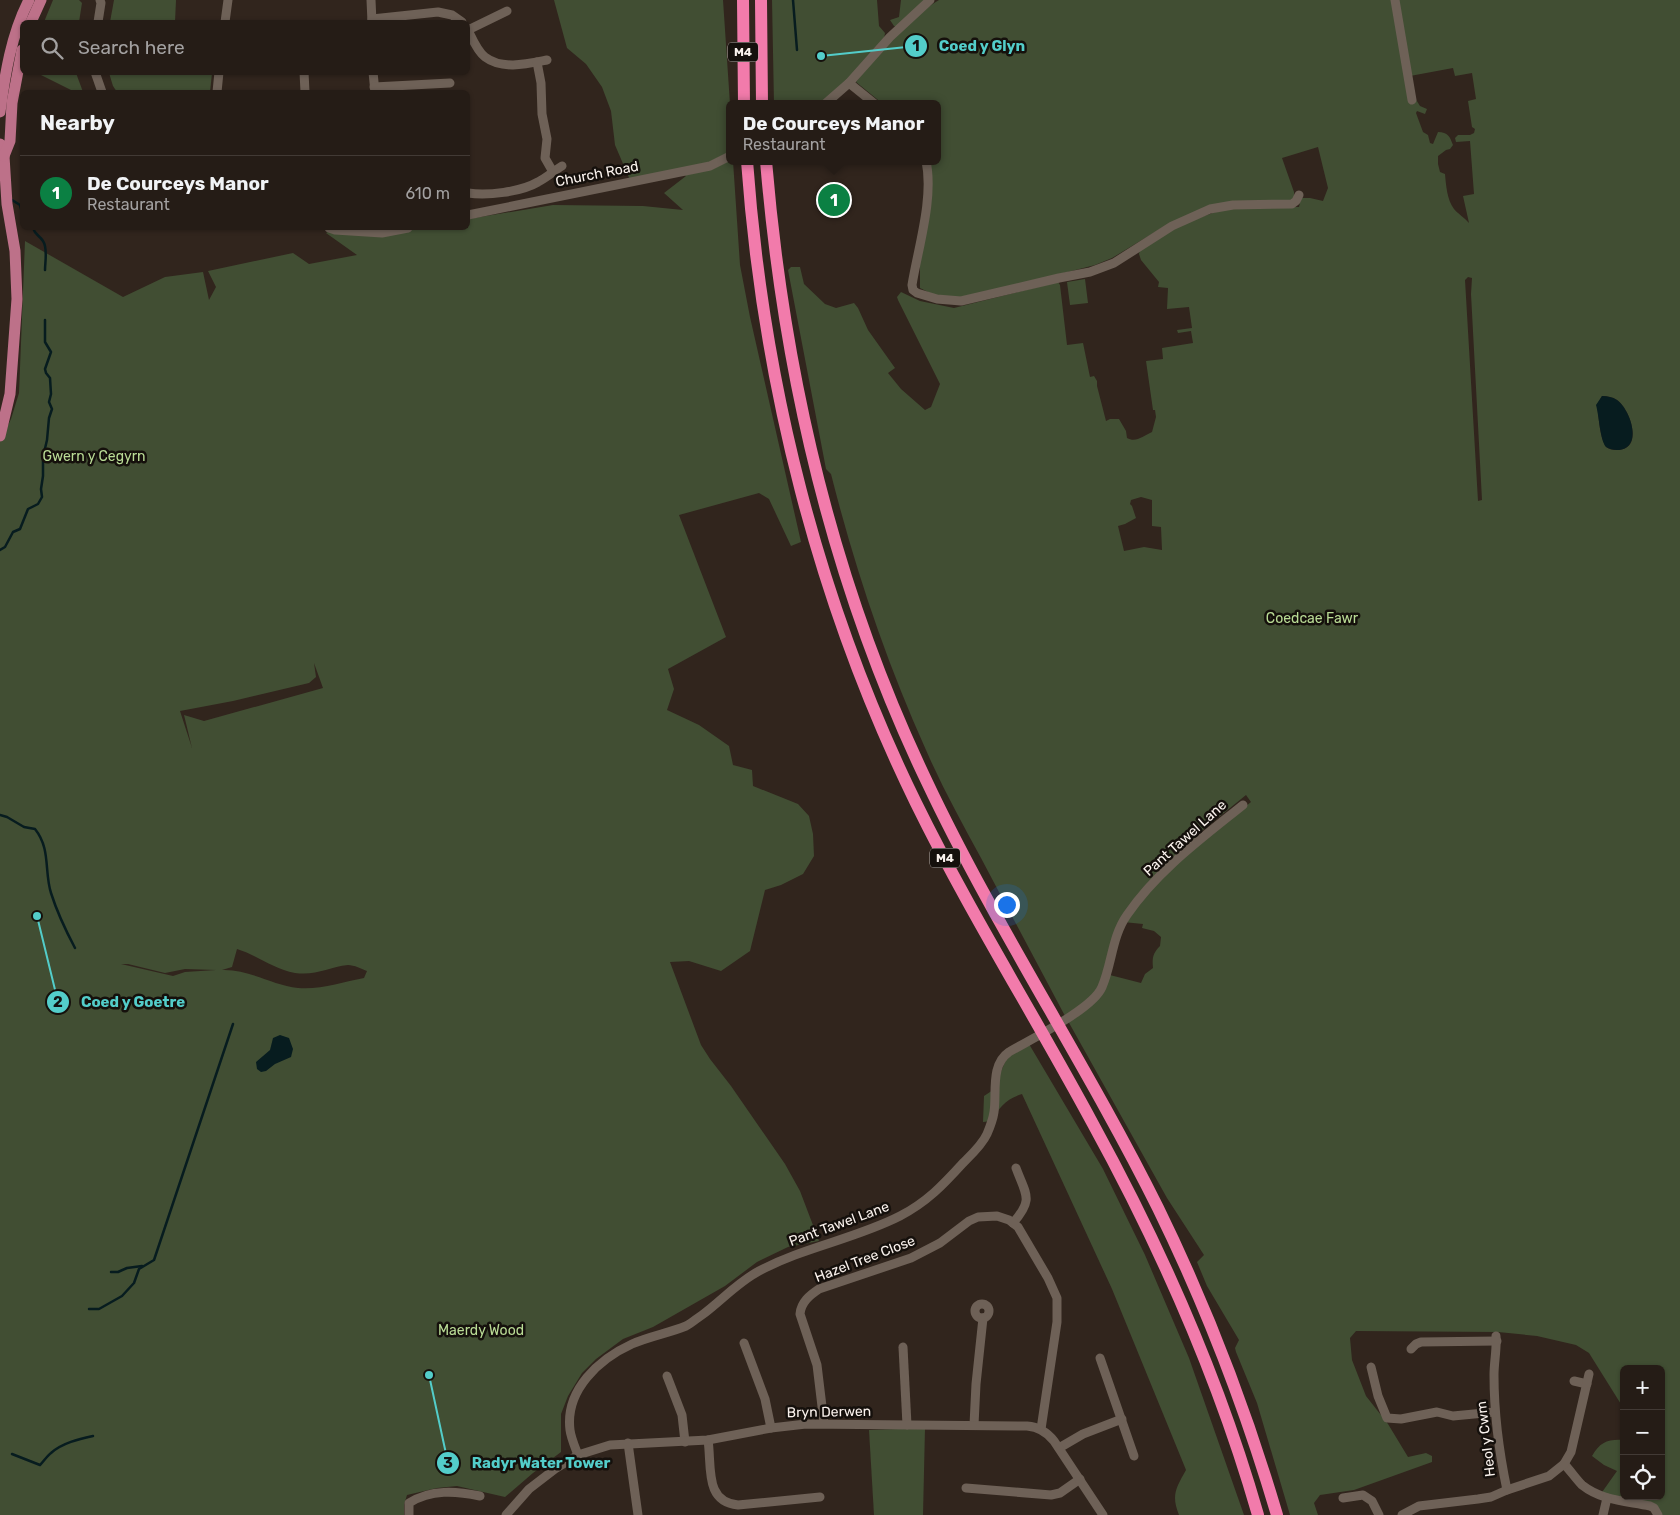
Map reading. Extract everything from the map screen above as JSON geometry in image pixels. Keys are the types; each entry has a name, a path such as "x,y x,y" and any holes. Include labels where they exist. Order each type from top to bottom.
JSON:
{"highway":[{"name":"M4","path":"742,0 744,100"},
{"name":"M4","path":"761,0 762,100"},
{"name":"M4","path":"747,165 758,272 768,341 783,417 802,494 844,629 886,736 916,802 985,934 1088,1115 1143,1219 1204,1358 1238,1451 1258,1515"},
{"name":"M4","path":"766,165 776,262 795,379 814,463 831,529 858,614 894,710 926,781 978,883 1158,1207 1222,1356 1277,1515"}],"main road":[{"path":"20,20 28,0"},
{"path":"32,20 41,0"},
{"path":"0,112 13,39 20,21"},
{"path":"4,156 10,141 12,103 6,81 20,54"},
{"path":"0,144 4,156 7,204 15,251 17,299 10,394 0,436"}],"street":[{"path":"98,20 100,0"},
{"path":"225,20 228,0"},
{"path":"371,0 372,20 438,12 452,15 459,20"},
{"path":"830,100 849,83 890,36 930,0"},
{"path":"1395,0 1412,100"},
{"path":"470,29 507,11"},
{"path":"470,33 483,56 496,63 509,65 542,61 542,114 547,139 545,158 554,172"},
{"path":"96,75 101,90"},
{"path":"217,90 219,75"},
{"path":"304,75 305,90"},
{"path":"373,75 375,90 435,88 450,82"},
{"path":"849,83 870,100"},
{"name":"Church Road","path":"470,215 710,166 726,158"},
{"path":"927,165 928,194 912,285 913,290 917,293 946,301 977,298 1090,272 1114,263 1172,226 1199,213 1233,205 1292,204 1299,195"},
{"path":"470,193 488,194 517,189 537,183 562,166"},
{"path":"335,230 382,233 398,230"},
{"name":"Pant Tawel Lane","path":"578,1454 570,1432 569,1422 573,1400 584,1379 612,1355 634,1343 687,1326 746,1278 759,1271 792,1256 880,1225 908,1212 937,1192 985,1138 994,1111 996,1079 1000,1061 1017,1047 1092,1001 1102,987 1119,932 1127,915 1154,883 1201,838 1242,805"},
{"path":"1016,1168 1027,1200 1024,1210 1013,1223 1028,1243 1057,1298 1057,1322 1041,1429 1050,1436 1059,1448 1103,1515"},
{"name":"Hazel Tree Close","path":"824,1423 818,1365 800,1314 800,1309 808,1298 819,1289 911,1258 940,1243 969,1221 978,1217 997,1216 1013,1223"},
{"path":"974,1425 976,1384 984,1318"},
{"name":"Heol y Cwm","path":"1402,1515 1419,1506 1478,1499 1507,1490 1495,1412 1494,1373 1496,1339 1421,1342 1411,1349"},
{"path":"744,1343 765,1399 771,1428"},
{"path":"903,1347 907,1425"},
{"path":"1100,1358 1134,1456"},
{"path":"1371,1367 1378,1396 1387,1418 1401,1419 1413,1417 1424,1419 1437,1412 1453,1416 1495,1412"},
{"path":"1507,1490 1549,1476 1564,1464 1571,1452 1589,1374"},
{"path":"667,1376 682,1415 685,1442"},
{"path":"1574,1381 1587,1384"},
{"path":"1059,1448 1083,1434 1122,1419"},
{"name":"Bryn Derwen","path":"506,1515 529,1489 555,1469 578,1454 604,1446 628,1443 708,1440 771,1428 824,1423 1027,1426 1041,1429"},
{"path":"708,1440 713,1489 723,1502 738,1505 820,1497"},
{"path":"628,1443 638,1515"},
{"path":"1564,1464 1581,1484 1599,1495 1650,1506 1654,1508 1658,1515"},
{"path":"966,1488 1051,1495 1060,1493 1080,1479"},
{"path":"409,1515 409,1503 418,1498 452,1491 480,1496"},
{"path":"1344,1498 1363,1495 1372,1501 1379,1515"},
{"path":"1603,1515 1607,1498"}],"green space":[{"path":"53,0 79,0 82,3 79,20 45,20"},
{"path":"114,0 176,0 175,20 110,20"},
{"path":"554,0 723,0 730,100 726,100 726,165 733,165 740,265 801,542 791,546 769,499 759,493 679,515 726,637 668,669 674,689 667,710 699,725 729,746 733,765 752,770 753,786 798,804 809,816 813,834 814,856 803,874 781,885 765,890 750,951 721,971 689,961 670,962 701,1045 785,1164 800,1191 819,1241 788,1247 757,1262 725,1286 653,1327 623,1339 596,1359 582,1373 568,1396 561,1414 561,1452 505,1497 457,1486 437,1488 407,1495 404,1515 0,1515 0,442 11,419 19,393 25,241 123,297 165,277 203,272 209,300 216,287 208,271 293,253 309,264 357,255 326,233 331,230 470,230 470,219 553,205 643,206 683,210 664,193 686,176 678,169 630,180 615,145 611,111 602,87 586,64 567,48","holes":["314,663 323,688 204,721 184,715 192,748 180,711 309,683 316,677","237,949 295,973 303,974 348,965 367,971 364,978 323,987 298,988 279,984 251,974 222,970 232,967","121,964 165,973 185,969 216,970 185,972 173,976"]},
{"path":"772,0 877,0 879,26 885,33 884,39 829,100 774,100"},
{"path":"901,0 930,0 900,27 894,26 890,20 899,17"},
{"name":"Coedcae Fawr","path":"939,0 1680,0 1680,1515 1658,1515 1651,1506 1624,1502 1600,1495 1617,1471 1604,1465 1592,1456 1598,1447 1605,1442 1620,1440 1620,1500 1665,1500 1665,1365 1620,1365 1620,1403 1589,1353 1576,1345 1537,1336 1498,1332 1356,1331 1350,1338 1352,1360 1366,1396 1388,1424 1408,1457 1426,1453 1432,1456 1432,1462 1354,1490 1320,1495 1314,1503 1318,1515 1290,1515 1257,1403 1236,1352 1235,1348 1239,1340 1207,1286 1197,1262 1204,1255 1167,1198 1068,1021 1075,1013 1065,1016 945,791 911,716 872,614 850,545 831,474 826,469 788,270 791,267 800,267 804,284 825,304 836,308 854,303 868,330 895,368 888,373 901,389 925,410 931,407 940,384 898,300 897,297 901,292 920,301 954,308 1058,282 1060,285 1067,345 1083,343 1090,377 1094,376 1097,381 1106,421 1119,419 1126,431 1127,438 1133,440 1152,432 1156,417 1155,410 1153,410 1146,361 1163,359 1162,348 1193,343 1191,331 1178,333 1177,330 1192,328 1189,307 1167,309 1168,288 1158,287 1159,282 1141,260 1140,249 1182,224 1221,210 1239,207 1299,207 1301,198 1323,201 1328,188 1318,147 1282,158 1294,192 1294,200 1233,201 1210,207 1170,223 1112,258 1095,265 990,292 960,297 934,295 920,288 920,260 924,242 921,239 928,190 927,165 941,165 941,100 878,100 856,82 894,38 916,17","holes":["1453,68 1455,76 1472,73 1476,99 1468,101 1472,127 1475,129 1474,133 1458,135 1455,138 1456,142 1470,141 1474,194 1463,196 1469,223 1455,211 1447,192 1445,174 1440,172 1438,164 1438,156 1453,145 1450,137 1438,132 1433,144 1430,143 1428,135 1423,132 1416,113 1417,111 1425,114 1427,109 1420,106 1415,98 1410,76","1468,277 1472,278 1471,294 1482,500 1478,501 1465,280","1602,396 1608,396 1617,400 1627,412 1633,437 1630,444 1625,448 1609,449 1604,443 1597,405","1141,497 1152,500 1152,526 1161,527 1162,550 1144,547 1124,551 1118,526 1136,518 1130,504 1131,500","1246,795 1251,802 1203,841 1198,834","1123,922 1143,924 1142,928 1154,931 1161,937 1160,946 1154,956 1153,968 1145,974 1141,983 1106,974"]},
{"path":"41,75 77,75 82,90 71,90"},
{"path":"110,75 212,75 210,90 116,90"},
{"path":"1085,279 1088,303 1070,305 1067,282"},
{"path":"1029,1044 1103,1169 1145,1255 1189,1358 1244,1515 1179,1515 1175,1497 1186,1470 1112,1289 1022,1094 1004,1104 992,1121 983,1122 984,1096 993,1090 1009,1053"},
{"path":"925,1428 923,1515 874,1515 869,1430"}],"water":[{"path":"1602,396 1617,400 1627,412 1633,437 1630,444 1625,448 1613,450 1604,444 1596,405"},
{"path":"280,1035 289,1038 293,1049 291,1057 261,1072 257,1069 256,1062 270,1050 273,1038"}],"waterway":[{"path":"793,0 797,50"},
{"path":"12,200 20,205"},
{"path":"34,230 45,244 45,270"},
{"path":"0,550 5,547 13,532 20,529 28,509 38,504 42,497 43,457 52,409 49,402 51,394 50,378 45,369 51,352 45,342 45,320"},
{"path":"0,815 24,827 35,829 40,837 45,852 51,893 75,948"},
{"path":"89,1309 99,1309 122,1296 134,1283 139,1269 154,1260 233,1024"},
{"path":"111,1272 142,1266"},
{"path":"12,1454 40,1465 50,1454 65,1444 93,1436"}],"place":[{"name":"Coed y Glyn","path":"821,56"},
{"name":"De Courceys Manor","path":"834,200"},
{"name":"Coed y Goetre","path":"37,916"},
{"name":"Radyr Water Tower","path":"429,1375"}],"park label":[{"name":"Gwern y Cegyrn","path":"94,456"},
{"name":"Maerdy Wood","path":"481,1330"}]}
